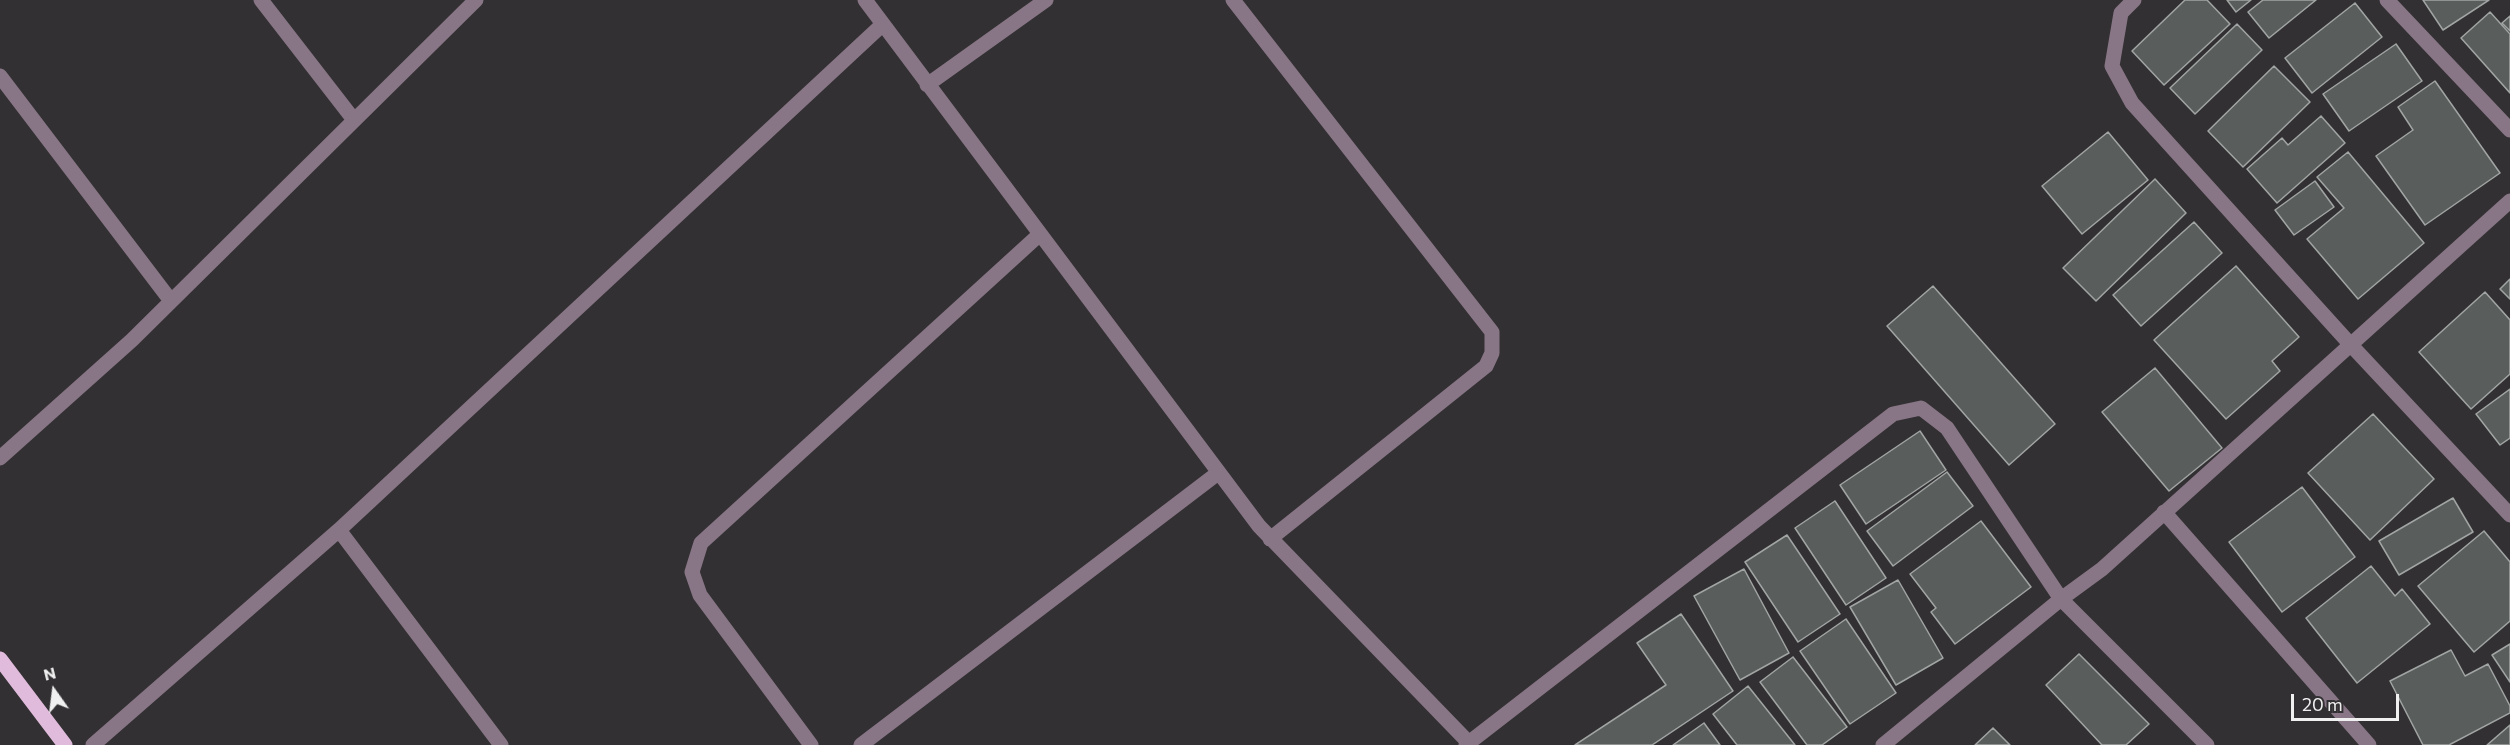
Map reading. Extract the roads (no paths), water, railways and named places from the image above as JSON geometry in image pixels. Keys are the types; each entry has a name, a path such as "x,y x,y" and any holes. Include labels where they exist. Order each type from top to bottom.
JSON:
{"main road":[{"path":"0,659 64,745"}],"street":[{"path":"261,0 354,120"},
{"path":"0,458 132,340 476,0"},
{"path":"866,0 882,25 1270,539 1469,744 1893,414 1921,408 1947,428 2061,599 2206,745"},
{"path":"927,85 1046,0"},
{"path":"1233,0 1492,332 1492,353 1486,366 1270,539"},
{"path":"2134,0 2121,13 2112,66 2132,103 2350,344 2510,515"},
{"path":"2387,0 2510,130"},
{"path":"93,745 339,530 882,25"},
{"path":"0,76 171,301"},
{"path":"1882,745 2102,568 2510,201"},
{"path":"811,745 700,595 692,572 701,543 1040,234"},
{"path":"861,745 1218,473"},
{"path":"2164,512 2369,745"},
{"path":"339,530 501,745"}]}
